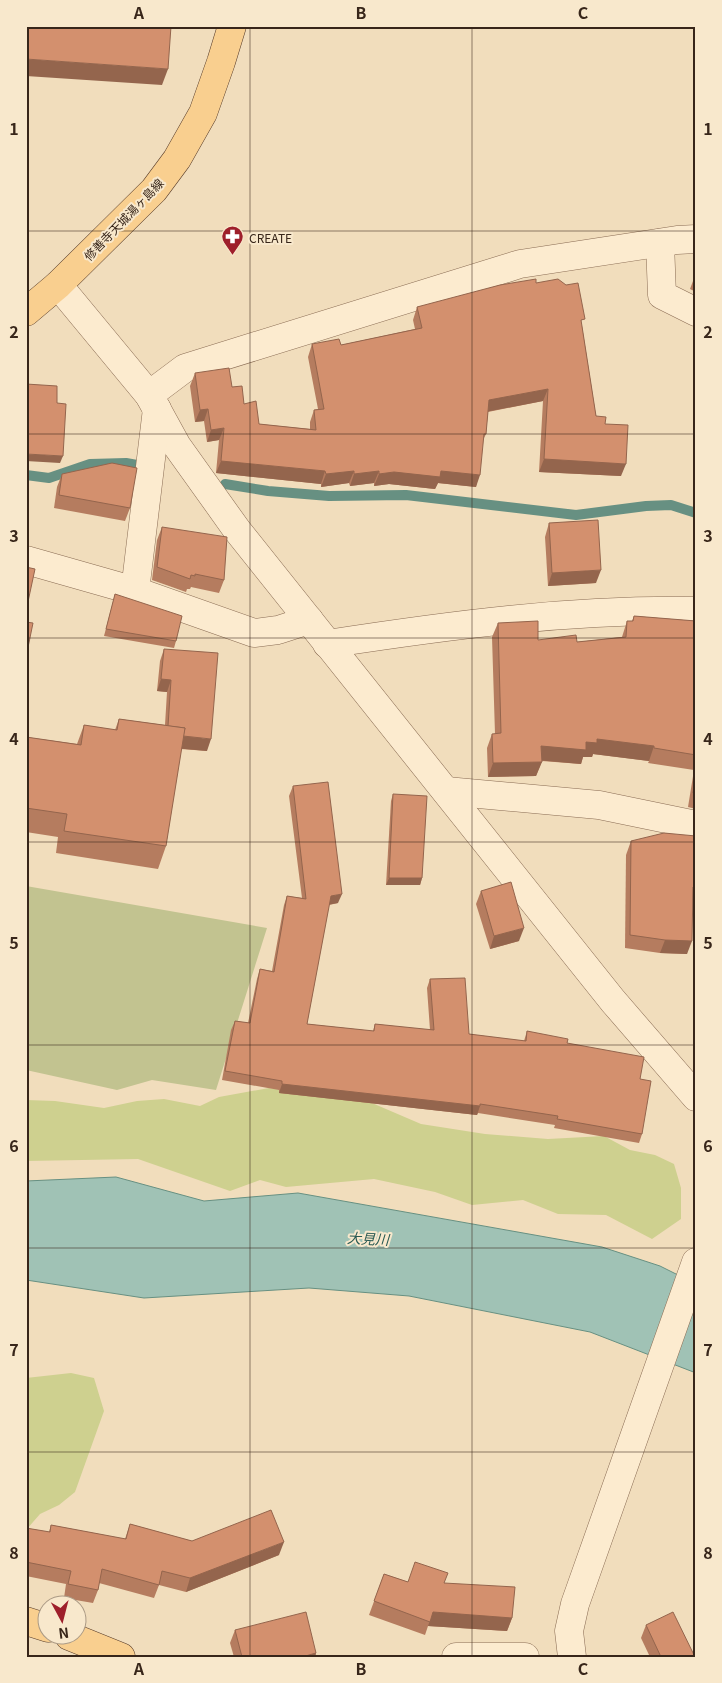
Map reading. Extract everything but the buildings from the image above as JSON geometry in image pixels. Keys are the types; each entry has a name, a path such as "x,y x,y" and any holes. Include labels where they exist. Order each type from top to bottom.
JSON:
{"main road":[{"name":"修善寺天城湯ヶ島線","path":"26,312 58,285 154,190 177,158 203,113 232,26"},
{"path":"26,1621 38,1625"},
{"path":"88,1644 121,1657"}],"street":[{"path":"135,591 153,402 185,368 520,264 696,239"},
{"path":"660,243 662,295 696,312"},
{"path":"58,285 153,402 177,446 237,530 613,1001 696,1097"},
{"path":"26,560 135,591 254,633 278,630 309,620"},
{"path":"328,644 497,620 583,614 696,611"},
{"path":"446,791 599,805 696,825"},
{"path":"571,1657 568,1631 576,1604 696,1262"},
{"path":"456,1657 525,1657"}],"green space":[{"path":"26,886 267,928 216,1090 152,1080 117,1090 26,1070"},
{"path":"269,1088 372,1103 421,1124 485,1134 548,1139 604,1136 630,1150 655,1155 674,1164 681,1188 681,1219 652,1239 606,1215 558,1214 523,1200 472,1205 435,1192 374,1179 286,1187 260,1180 230,1191 138,1159 26,1161 26,1100 55,1101 104,1108 137,1101 164,1099 200,1106 219,1097"},
{"path":"71,1373 94,1378 104,1411 75,1492 59,1505 40,1514 26,1530 26,1378"}],"water":[{"name":"大見川","path":"116,1177 204,1201 298,1193 602,1247 660,1266 696,1284 696,1373 590,1332 409,1296 309,1288 144,1298 26,1280 26,1181"}],"waterway":[{"path":"26,475 49,478 90,464 126,463 137,465"},
{"path":"225,484 268,491 329,496 406,495 576,515 646,506 671,505 696,513"}],"place":[{"name":"CREATE","path":"233,256"}]}
